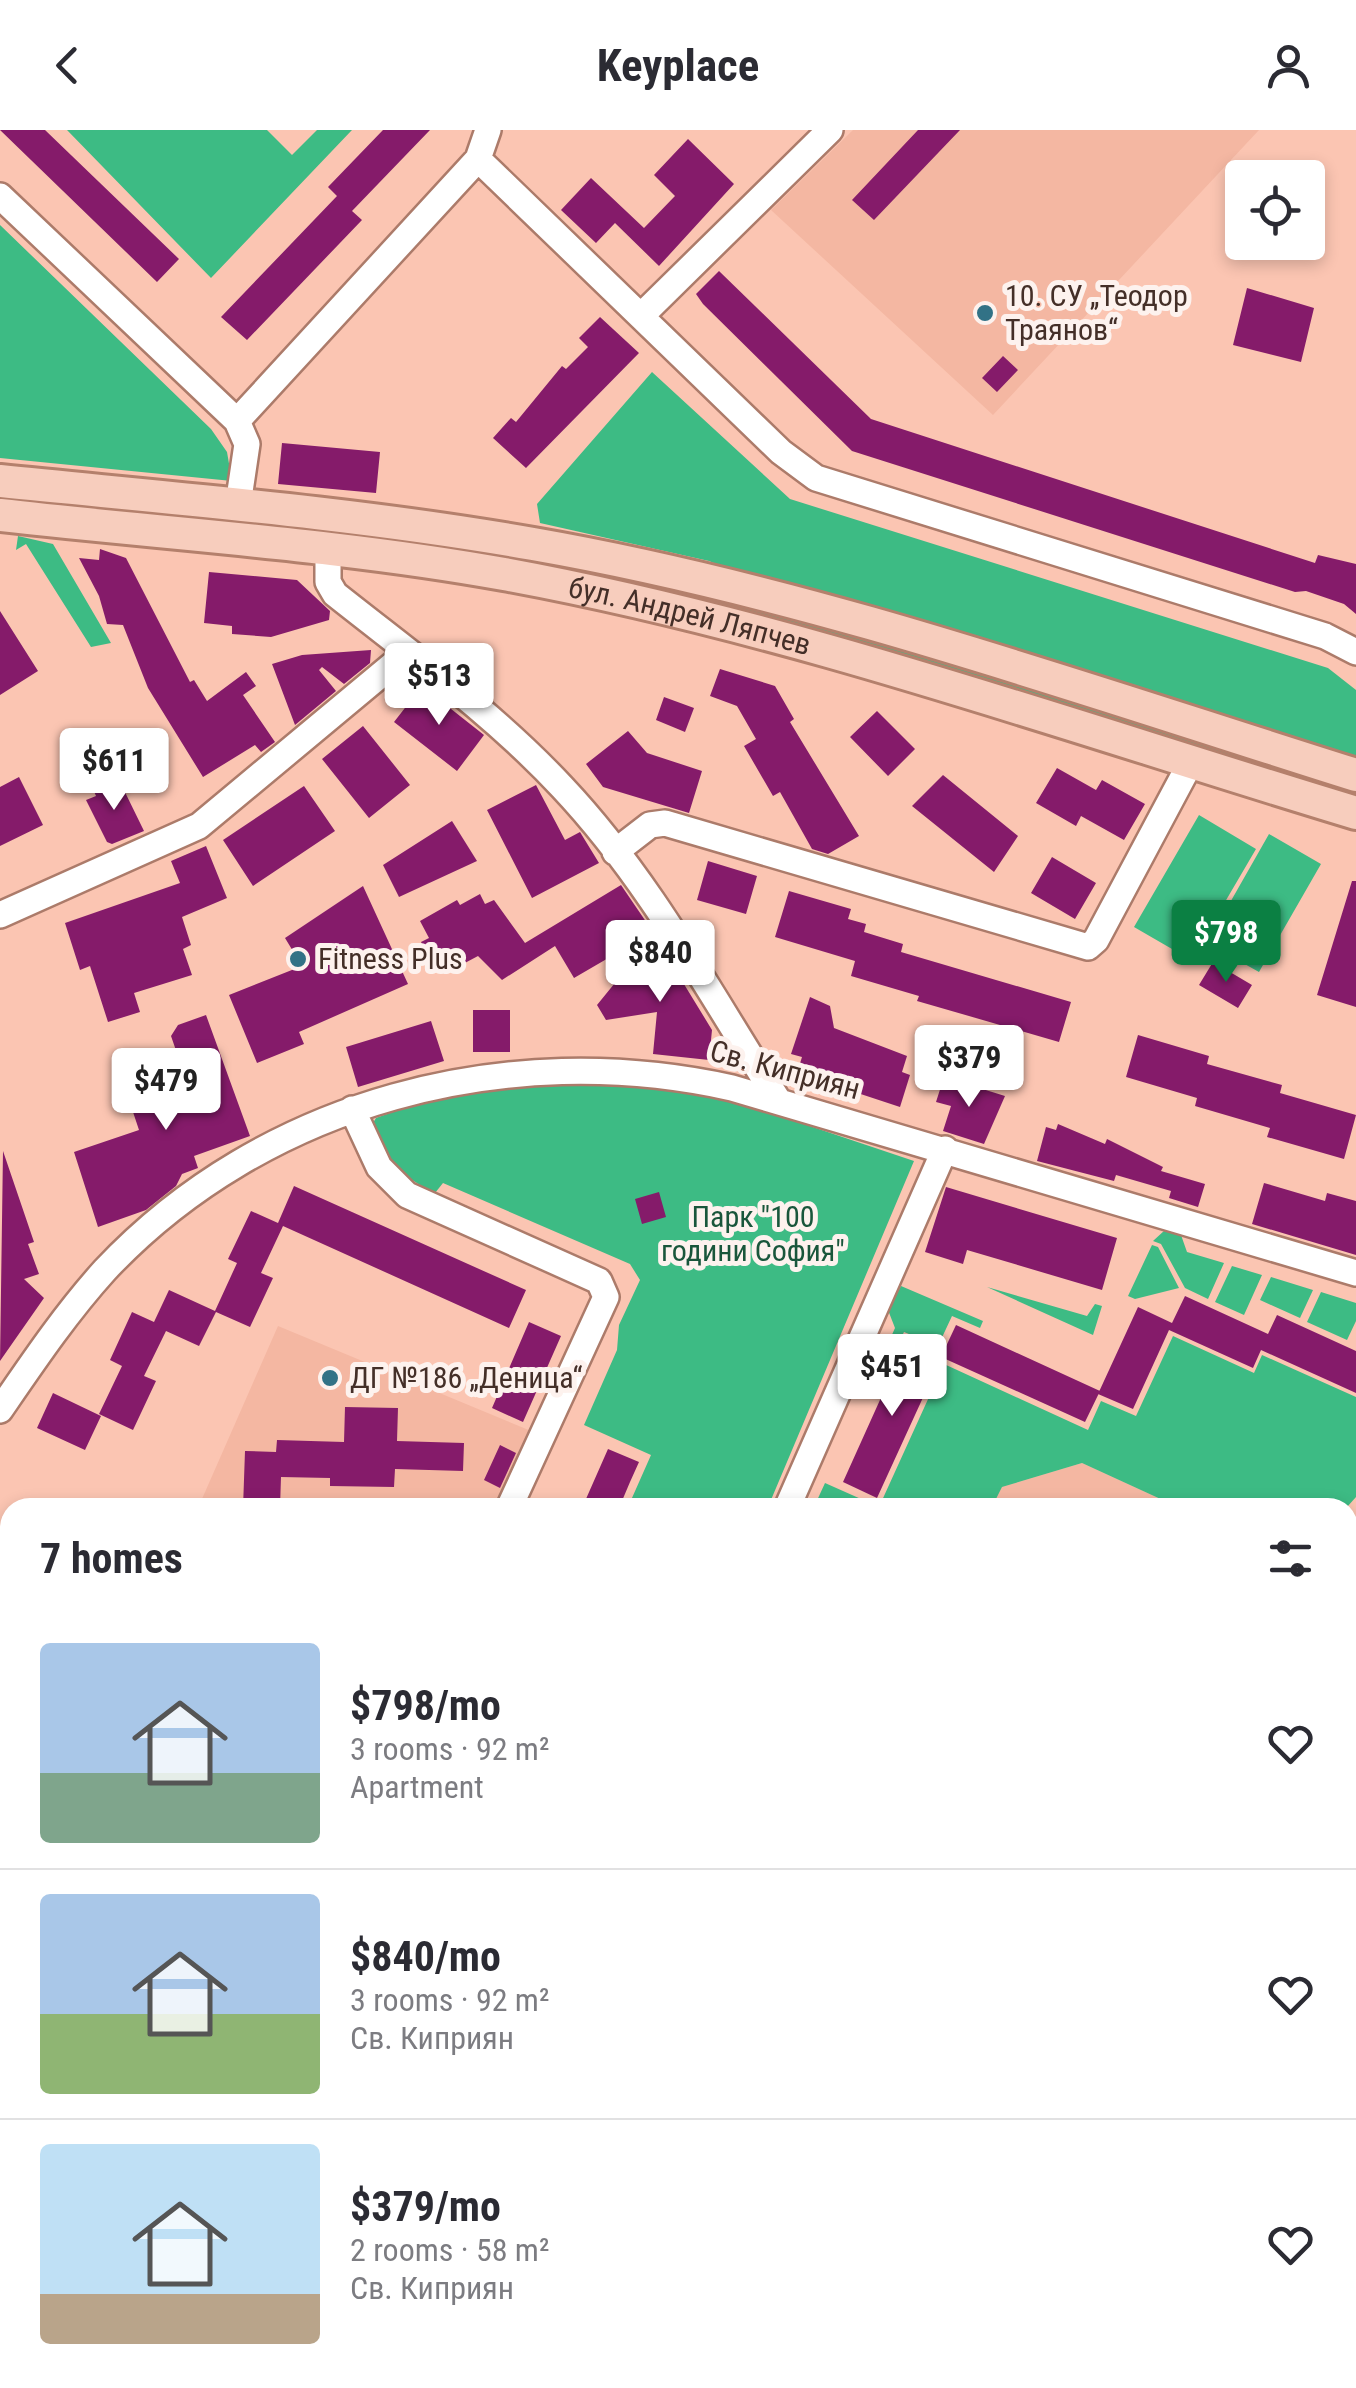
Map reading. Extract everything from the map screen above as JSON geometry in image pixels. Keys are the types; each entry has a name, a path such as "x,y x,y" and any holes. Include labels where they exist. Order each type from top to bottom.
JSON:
{"main road":[{"name":"бул. Андрей Ляпчев","path":"0,482 238,505 535,544 714,584 873,626 1356,776"},
{"name":"бул. Андрей Ляпчев","path":"0,515 502,574 705,619 1192,760 1356,813"}],"street":[{"path":"236,421 478,159 488,130"},
{"path":"641,316 830,130"},
{"path":"478,159 786,457 816,478 1325,636 1356,652"},
{"path":"0,196 236,421 246,444 238,505"},
{"path":"328,552 328,582 335,594 518,743 616,852 778,1100"},
{"path":"0,915 199,826 408,652"},
{"path":"616,852 650,825 665,823 1088,947 1096,940 1192,760"},
{"name":"Св. Киприян","path":"0,1410 104,1271 156,1222 252,1155 352,1109 460,1080 595,1069 688,1078 778,1100 1356,1273"},
{"path":"352,1109 378,1167 407,1195 605,1288 606,1297 514,1498"},
{"path":"791,1498 945,1149"}],"shaded area":[{"name":"10. СУ „Теодор Траянов“","path":"853,130 1259,130 1231,160 1225,160 1225,166 993,415 771,210"},
{"name":"ДГ №186 „Деница“","path":"278,1326 531,1431 499,1498 202,1498"},
{"path":"1082,1463 1158,1498 997,1498 1002,1487"}],"green space":[{"path":"67,130 267,130 292,155 317,130 352,130 211,278"},
{"path":"0,225 211,429 227,452 232,481 0,458"},
{"path":"652,372 790,499 1328,668 1356,690 1356,759 739,574 709,561 540,523 537,504"},
{"path":"0,498 178,512 355,532 531,560 706,595 704,605 0,503"},
{"path":"18,536 53,544 111,643 91,647 26,544 16,550"},
{"path":"716,597 899,646 1356,788 1356,801 714,608"},
{"path":"1199,815 1256,849 1191,960 1134,927"},
{"path":"1269,834 1321,864 1259,972 1207,943"},
{"name":"Парк \"100 години София\"","path":"614,1083 717,1095 914,1161 772,1498 632,1498 651,1455 584,1425 617,1350 619,1325 640,1280 630,1264 443,1183 435,1193 423,1187 389,1158 371,1126 376,1118 404,1108 463,1094 554,1084"},
{"path":"1165,1230 1181,1235 1187,1252 1224,1263 1208,1299 1185,1288 1161,1244 1153,1241"},
{"path":"1152,1245 1158,1247 1179,1288 1135,1299 1128,1296"},
{"path":"1232,1266 1262,1275 1244,1315 1215,1302"},
{"path":"1271,1277 1313,1290 1300,1318 1260,1300"},
{"path":"901,1286 983,1321 980,1328 952,1316 938,1346 904,1332 890,1361 882,1357 895,1328 888,1310"},
{"path":"987,1287 1087,1316 1095,1304 1102,1306 1093,1335"},
{"path":"1321,1292 1356,1303 1356,1321 1347,1340 1307,1322"},
{"path":"1173,1336 1254,1373 1262,1355 1356,1397 1355,1498 1158,1498 1082,1463 1002,1487 996,1498 883,1498 944,1364 1088,1430 1101,1401 1136,1416"},
{"path":"825,1483 859,1498 818,1498"}],"building":[{"path":"0,130 45,130 179,259 157,282"},
{"path":"383,130 430,130 352,211 362,220 247,340 221,317 337,196 328,187"},
{"path":"918,130 960,130 874,220 852,200"},
{"path":"688,139 734,184 659,266 615,223 596,243 561,210 591,178 644,228 675,196 654,175"},
{"path":"719,271 871,419 1315,563 1318,555 1356,564 1356,614 1344,604 1306,591 1295,592 852,451 703,304 696,294"},
{"path":"1247,288 1314,308 1301,362 1233,345"},
{"path":"600,317 639,353 526,468 493,438 511,418 516,422 562,366 566,369 588,347 579,338"},
{"path":"1003,356 1018,370 997,392 982,378"},
{"path":"282,443 380,452 376,493 278,484"},
{"path":"100,549 126,558 190,682 194,680 207,701 246,672 256,686 243,695 275,742 261,752 255,745 203,777 148,688 123,625 107,624 99,596 79,558 99,560"},
{"path":"209,572 297,580 330,611 329,620 271,637 232,634 232,626 204,623"},
{"path":"0,611 38,671 0,695"},
{"path":"371,650 370,663 344,684 322,667 319,670 336,691 295,725 272,664 302,655"},
{"path":"720,669 775,686 794,719 790,722 859,836 828,854 812,849 780,792 773,796 744,746 756,739 737,706 710,696"},
{"path":"422,686 484,735 457,771 394,722"},
{"path":"664,697 694,708 685,732 656,720"},
{"path":"877,711 915,749 888,776 850,737"},
{"path":"363,726 410,785 369,818 322,759"},
{"path":"628,731 647,753 702,771 689,813 603,787 586,764"},
{"path":"1057,768 1096,790 1102,780 1145,804 1124,840 1081,816 1076,826 1036,803"},
{"path":"943,775 1018,836 994,872 912,806"},
{"path":"19,777 43,825 0,846 0,787"},
{"path":"108,782 111,789 121,784 144,831 112,844 107,842 86,800 96,796 93,789"},
{"path":"536,785 565,840 580,832 599,863 532,898 487,810"},
{"path":"304,786 335,831 253,886 223,840"},
{"path":"452,821 477,861 399,897 383,865"},
{"path":"206,846 227,898 182,917 191,945 183,949 192,975 134,993 140,1012 108,1022 90,966 80,970 65,923 180,883 171,861"},
{"path":"1052,857 1096,883 1075,919 1031,893"},
{"path":"708,861 757,876 746,914 697,900"},
{"path":"1352,881 1356,881 1356,1007 1317,995"},
{"path":"621,885 653,932 574,978 555,946 502,980 478,956 446,973 442,969 436,972 421,942 429,938 420,921 457,900 460,905 480,894 485,904 494,900 525,943"},
{"path":"363,886 408,984 299,1032 304,1044 257,1063 229,995 302,966 285,938"},
{"path":"789,891 851,909 848,919 866,924 864,932 903,944 901,952 1071,1002 1059,1042 917,1001 919,996 851,976 855,961 775,937"},
{"path":"654,935 712,1030 709,1060 653,1054 657,1012 606,1020 597,1005"},
{"path":"1213,962 1252,985 1238,1008 1199,985"},
{"path":"810,997 830,1006 834,1028 907,1056 902,1072 910,1075 900,1107 797,1073 802,1057 791,1054"},
{"path":"473,1010 510,1010 510,1052 473,1052"},
{"path":"206,1015 250,1136 194,1156 198,1168 182,1174 176,1186 146,1210 98,1227 74,1152 139,1130 131,1106 189,1088 171,1036 178,1025"},
{"path":"431,1021 444,1061 358,1087 346,1047"},
{"path":"1138,1035 1209,1056 1207,1064 1282,1085 1280,1093 1356,1115 1344,1159 1267,1137 1270,1128 1195,1106 1197,1098 1126,1077"},
{"path":"944,1077 1005,1096 984,1144 943,1131 951,1106 936,1102"},
{"path":"1058,1124 1105,1144 1107,1139 1163,1167 1161,1171 1205,1184 1198,1207 1169,1198 1171,1191 1116,1175 1114,1181 1037,1161 1046,1127 1056,1130"},
{"path":"3,1151 34,1242 28,1244 39,1274 24,1279 44,1298 0,1361"},
{"path":"1264,1183 1325,1201 1327,1193 1356,1201 1356,1255 1252,1224"},
{"path":"294,1186 526,1290 509,1328 283,1226 261,1273 273,1278 250,1327 216,1312 199,1346 166,1331 144,1376 156,1381 133,1430 99,1414 122,1366 110,1360 132,1312 154,1322 169,1290 215,1311 237,1263 228,1259 251,1211 278,1223"},
{"path":"946,1187 1117,1238 1102,1290 967,1250 963,1264 925,1252"},
{"path":"659,1192 666,1217 642,1224 635,1199"},
{"path":"1185,1296 1268,1334 1277,1315 1356,1351 1356,1393 1261,1350 1253,1368 1169,1330 1133,1409 1098,1394 1138,1307 1172,1323"},
{"path":"529,1322 561,1336 523,1422 492,1408"},
{"path":"956,1325 1100,1391 1085,1422 941,1357"},
{"path":"907,1340 942,1356 877,1498 843,1482"},
{"path":"53,1393 101,1416 85,1450 37,1428"},
{"path":"345,1407 398,1408 397,1441 464,1443 463,1471 395,1469 394,1487 330,1486 330,1478 281,1477 280,1498 243,1498 245,1451 276,1452 277,1440 344,1442"},
{"path":"500,1445 516,1453 500,1488 484,1480"},
{"path":"608,1449 639,1462 623,1498 586,1498"}],"place":[{"name":"10. СУ „Теодор Траянов“","path":"985,313"},
{"name":"Fitness Plus","path":"298,959"},
{"name":"ДГ №186 „Деница“","path":"330,1378"}]}
